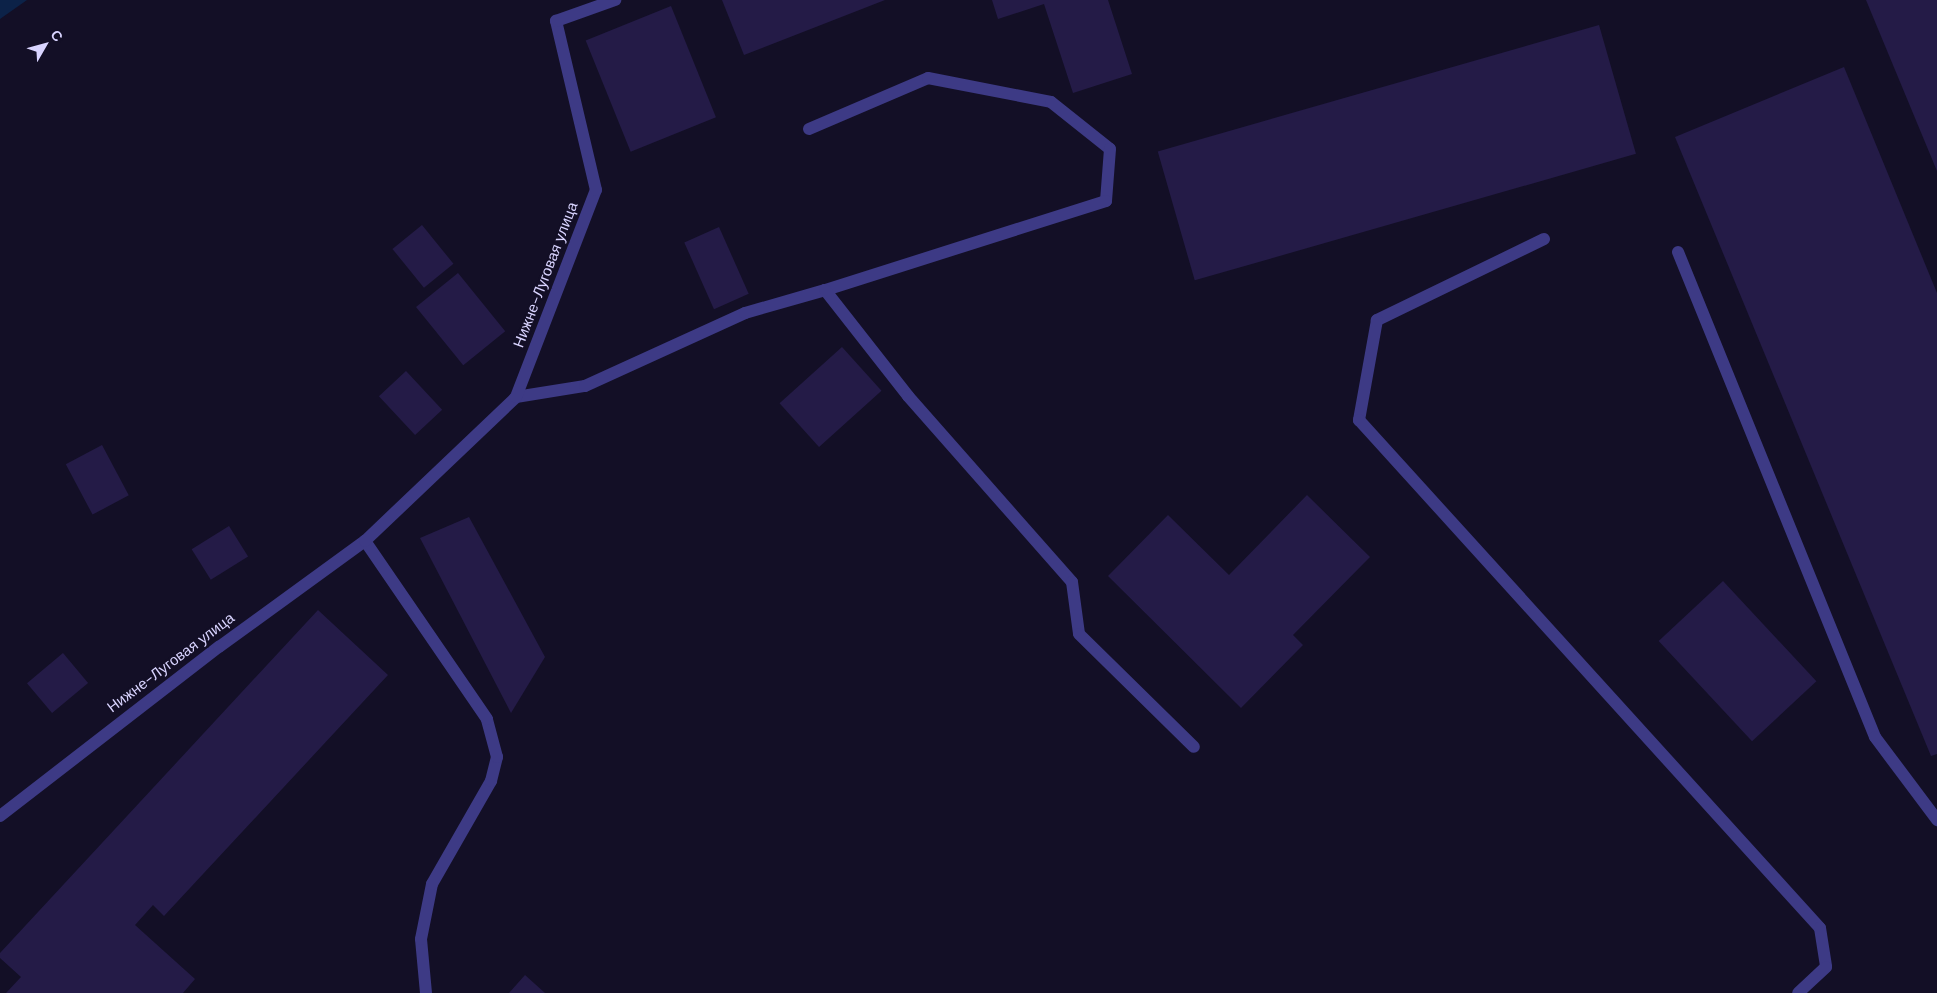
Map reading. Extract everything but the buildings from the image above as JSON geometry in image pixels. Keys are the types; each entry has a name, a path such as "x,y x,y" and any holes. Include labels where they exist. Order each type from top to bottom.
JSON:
{"street":[{"name":"Нижне-Луговая улица","path":"0,816 219,646 365,540 516,398 596,190 556,21 615,0"},
{"path":"516,398 585,386 745,313 826,290 1106,201 1110,148 1052,102 928,78 809,129"},
{"path":"1544,239 1377,320 1359,420 1820,928 1826,967 1798,993"},
{"path":"1678,252 1875,737 1937,820"},
{"path":"826,290 908,396 1072,582 1079,634 1194,747"},
{"path":"365,540 487,719 497,757 491,781 432,884 422,939 426,993"}],"water":[{"path":"0,0 27,0 0,19"}]}
